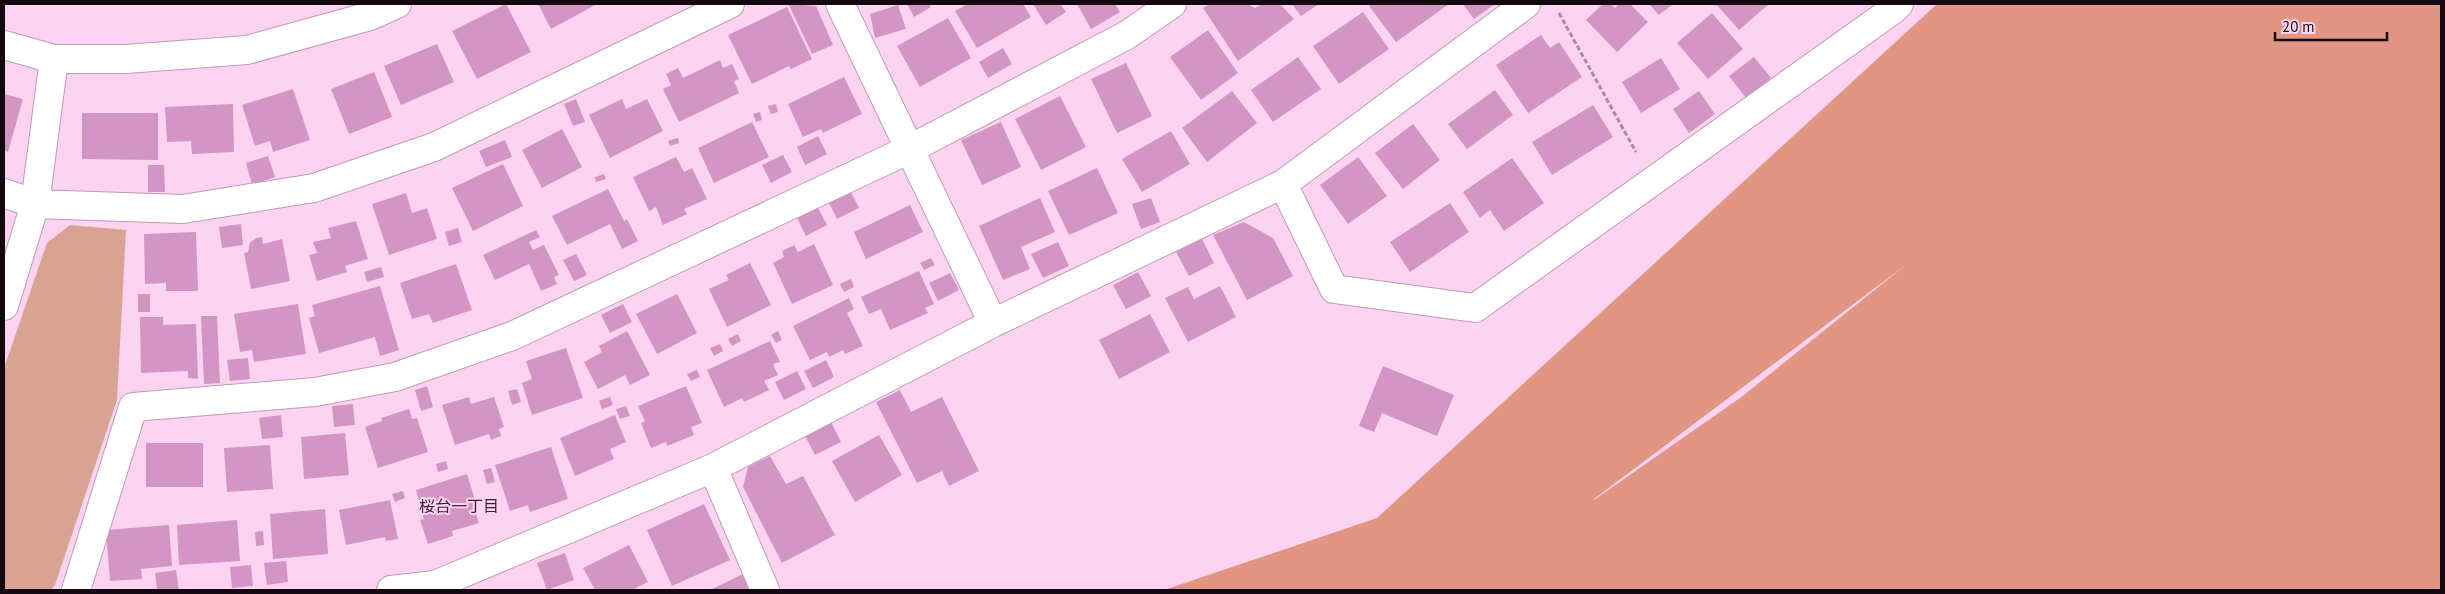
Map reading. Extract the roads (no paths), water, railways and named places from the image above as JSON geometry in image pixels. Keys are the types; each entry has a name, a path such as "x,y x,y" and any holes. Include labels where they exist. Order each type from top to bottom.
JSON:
{"street":[{"path":"4,45 54,59 126,59 247,50 370,16 398,4"},
{"path":"4,193 35,204 183,209 314,188 434,148 730,4"},
{"path":"840,4 993,323"},
{"path":"76,590 133,407 315,392 395,378 512,336 910,149 1127,35 1172,4"},
{"path":"392,590 435,585 713,468 993,323 1283,184 1526,4"},
{"path":"1283,184 1334,289 1475,308 1894,10 1899,4"},
{"path":"4,306 35,204 54,59"},
{"path":"713,468 765,590"}],"district":[{"name":"桜台一丁目","path":"459,506"}]}
